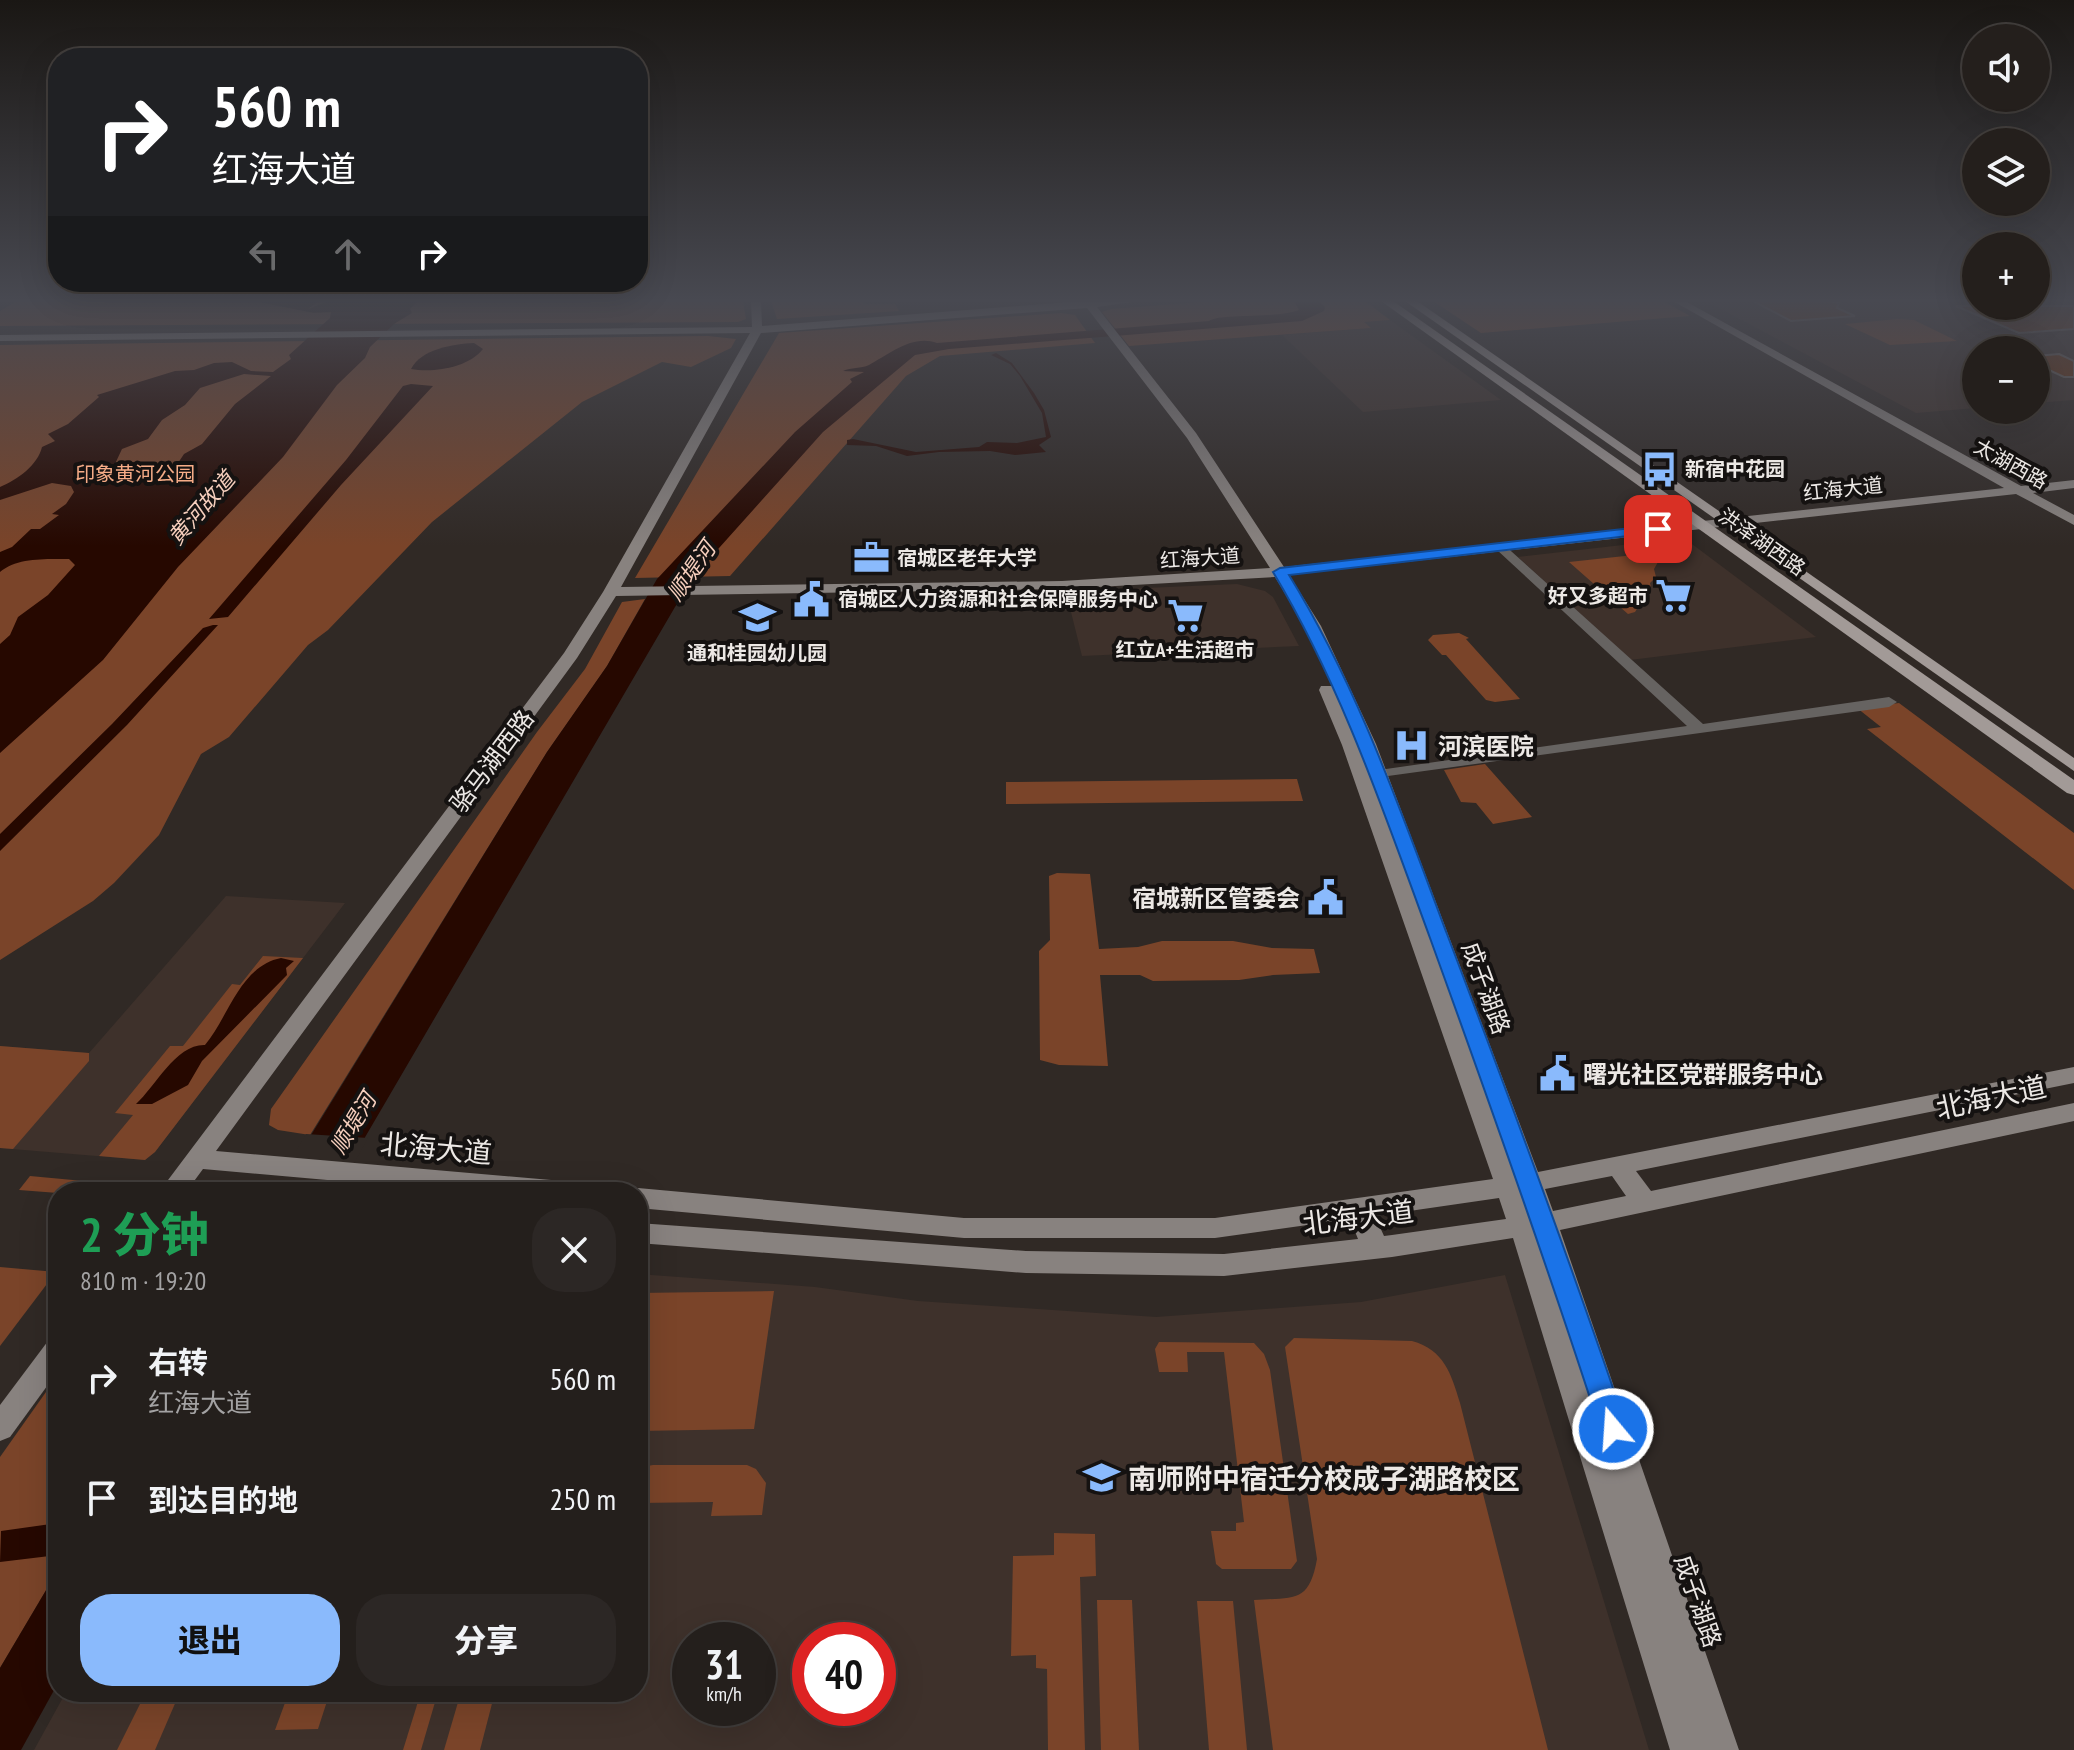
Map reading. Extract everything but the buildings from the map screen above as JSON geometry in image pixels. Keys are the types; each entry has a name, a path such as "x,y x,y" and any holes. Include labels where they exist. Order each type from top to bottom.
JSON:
{"main road":[{"name":"洪泽湖西路","path":"1502,383 1651,490 1707,520 1763,556 2074,766"},
{"name":"洪泽湖西路","path":"1525,383 1686,496 1725,543 1763,556 2074,789"},
{"path":"1651,490 1671,485"}],"street":[{"name":"骆马湖西路","path":"180,1182 571,655 613,588 728,383"},
{"name":"成子湖路","path":"1144,383 1184,437 1271,569 1370,776 1520,1185 1721,1750"},
{"name":"太湖西路","path":"1829,383 2021,486 2074,510"},
{"name":"太湖西路","path":"1836,383 2021,486 2074,521"},
{"name":"红海大道","path":"1271,569 1650,521 1762,518 2074,477"},
{"name":"红海大道","path":"613,588 1062,585 1502,547 1635,532 1745,511 2074,484"},
{"path":"1650,521 1669,515 1667,507 1651,490"},
{"path":"1686,496 1712,506 1745,511"},
{"path":"1762,518 1749,530 1763,556"},
{"path":"1635,532 1687,531 1725,543"},
{"path":"1502,547 1699,729"},
{"path":"1370,776 1889,702"},
{"name":"北海大道","path":"648,1199 950,1227 1215,1228 1520,1185 2074,1075"},
{"name":"北海大道","path":"648,1234 1026,1262 1224,1265 1375,1248 1534,1225 2074,1112"},
{"name":"北海大道","path":"197,1159 457,1182"},
{"path":"1618,1166 1644,1201"},
{"path":"1359,1208 1375,1248"},
{"name":"成子湖路","path":"1534,1225 1688,1750"},
{"path":"942,1257 950,1227"},
{"path":"0,1428 48,1363"}],"shaded area":[{"path":"1332,383 1477,383 1501,400 1363,412"},
{"path":"1859,383 1962,383 1962,409 1916,413"},
{"path":"2050,383 2074,383 2074,400 2050,402"},
{"path":"1684,538 1816,637 1630,660 1518,557"},
{"path":"1237,584 1265,591 1273,597 1299,646 1082,656 1068,600 1077,591"},
{"path":"226,896 345,903 155,1152 145,1160 0,1148 0,1046 89,1053"},
{"name":"南师附中宿迁分校成子湖路校区","path":"648,1275 815,1287 918,1301 1156,1317 1361,1302 1505,1275 1649,1750 34,1750 60,1702 648,1702"}],"green space":[{"name":"印象黄河公园","path":"0,383 621,383 582,402 432,522 328,630 308,645 229,737 201,754 159,835 114,883 93,901 0,960"},
{"path":"750,383 900,383 730,576 635,578"},
{"path":"1662,552 1670,559 1658,562 1651,587 1635,612 1628,614 1569,562"},
{"path":"645,599 607,666 547,752 310,1135 278,1130 269,1125 271,1109 537,732 585,669 622,602"},
{"path":"1459,633 1469,638 1466,639 1520,699 1486,700 1446,655 1442,655 1428,640 1433,635"},
{"path":"1899,703 2074,833 2074,890 1867,729 1881,727 1857,708"},
{"path":"1485,764 1532,817 1493,824 1476,803 1461,802 1444,770"},
{"path":"1297,779 1303,801 1006,804 1006,782"},
{"path":"1057,873 1090,874 1099,949 1138,947 1162,941 1233,941 1272,948 1314,949 1320,973 1239,980 1153,981 1140,975 1100,975 1108,1066 1059,1065 1040,1060 1039,951 1050,940 1049,876"},
{"path":"263,956 303,958 155,1152 145,1160 99,1156 133,1115 115,1113 170,1046 183,1046 232,984 240,985"},
{"path":"0,1046 89,1053 89,1061 13,1149 0,1148"},
{"path":"30,1176 94,1182 48,1182 48,1192 19,1190"},
{"path":"0,1267 48,1271 48,1283 0,1346"},
{"path":"774,1291 754,1429 648,1431 648,1293"},
{"path":"1294,1338 1412,1341 1432,1350 1445,1364 1460,1403 1548,1750 1273,1750 1254,1600 1298,1595 1309,1584 1317,1559 1285,1347"},
{"path":"1159,1342 1254,1343 1264,1354 1270,1370 1297,1561 1291,1569 1222,1569 1216,1564 1211,1531 1236,1531 1236,1523 1244,1522 1224,1352 1187,1352 1188,1372 1159,1372 1155,1349"},
{"path":"48,1389 48,1587 0,1668 0,1457"},
{"path":"747,1465 756,1469 766,1483 762,1515 711,1516 713,1502 648,1503 648,1466"},
{"path":"1054,1533 1095,1534 1096,1576 1080,1577 1085,1750 1048,1750 1047,1669 1036,1668 1036,1655 1011,1656 1013,1556 1054,1555"},
{"path":"1097,1600 1132,1600 1139,1750 1101,1750"},
{"path":"1197,1601 1233,1601 1247,1750 1209,1750"},
{"path":"141,1702 176,1702 155,1750 117,1750"},
{"path":"285,1702 327,1702 318,1729 275,1730"},
{"path":"418,1702 435,1702 421,1750 403,1750"},
{"path":"458,1702 492,1702 480,1750 444,1750"}],"water":[{"name":"黄河故道","path":"137,383 217,383 200,388 185,405 162,420 148,439 122,449 114,466 128,476 154,474 178,463 184,454 202,444 235,404 262,383 339,383 283,457 178,567 103,660 0,753 0,644 10,635 18,617 48,595 75,565 69,559 33,560 0,572 0,552 12,547 31,529 40,529 59,515 52,514 66,504 74,492 71,486 52,483 0,500 0,487 26,471 42,447 55,441 48,434 68,424 99,397 97,395"},
{"name":"顺堤河","path":"851,383 882,383 823,432 702,567 675,607 339,1182 282,1182 547,752 607,666 657,579 795,432"},
{"path":"1024,383 1044,410 1051,437 1039,445 1046,452 1015,455 990,451 939,452 907,456 876,446 847,445 847,440 853,439 916,452 979,447 987,442 1017,443 1046,437 1042,413"},
{"path":"403,386 433,386 341,485 228,617 209,619 346,460"},
{"path":"218,625 127,725 0,851 0,834 112,724 203,628"},
{"path":"281,958 294,961 286,968 287,975 202,1061 188,1085 152,1104 136,1104 175,1059 185,1051 205,1045 236,994 255,971"},
{"path":"48,1524 48,1556 0,1562 1,1531"},
{"path":"48,1587 48,1701 21,1750 0,1750 0,1668"}],"pier":[{"path":"306,1134 368,1138 344,1182 278,1182"}],"place":[{"name":"新宿中花园","path":"1659,469"},
{"name":"宿城区老年大学","path":"871,558"},
{"name":"好又多超市","path":"1674,596"},
{"name":"宿城区人力资源和社会保障服务中心","path":"812,599"},
{"name":"红立A+生活超市","path":"1185,615"},
{"name":"通和桂园幼儿园","path":"757,618"},
{"name":"河滨医院","path":"1412,746"},
{"name":"宿城新区管委会","path":"1326,898"},
{"name":"曙光社区党群服务中心","path":"1557,1074"},
{"name":"南师附中宿迁分校成子湖路校区","path":"1102,1478"}],"route":[{"path":"1613,1429 1545,1223 1367,744 1313,626 1280,572 1658,529"}]}
